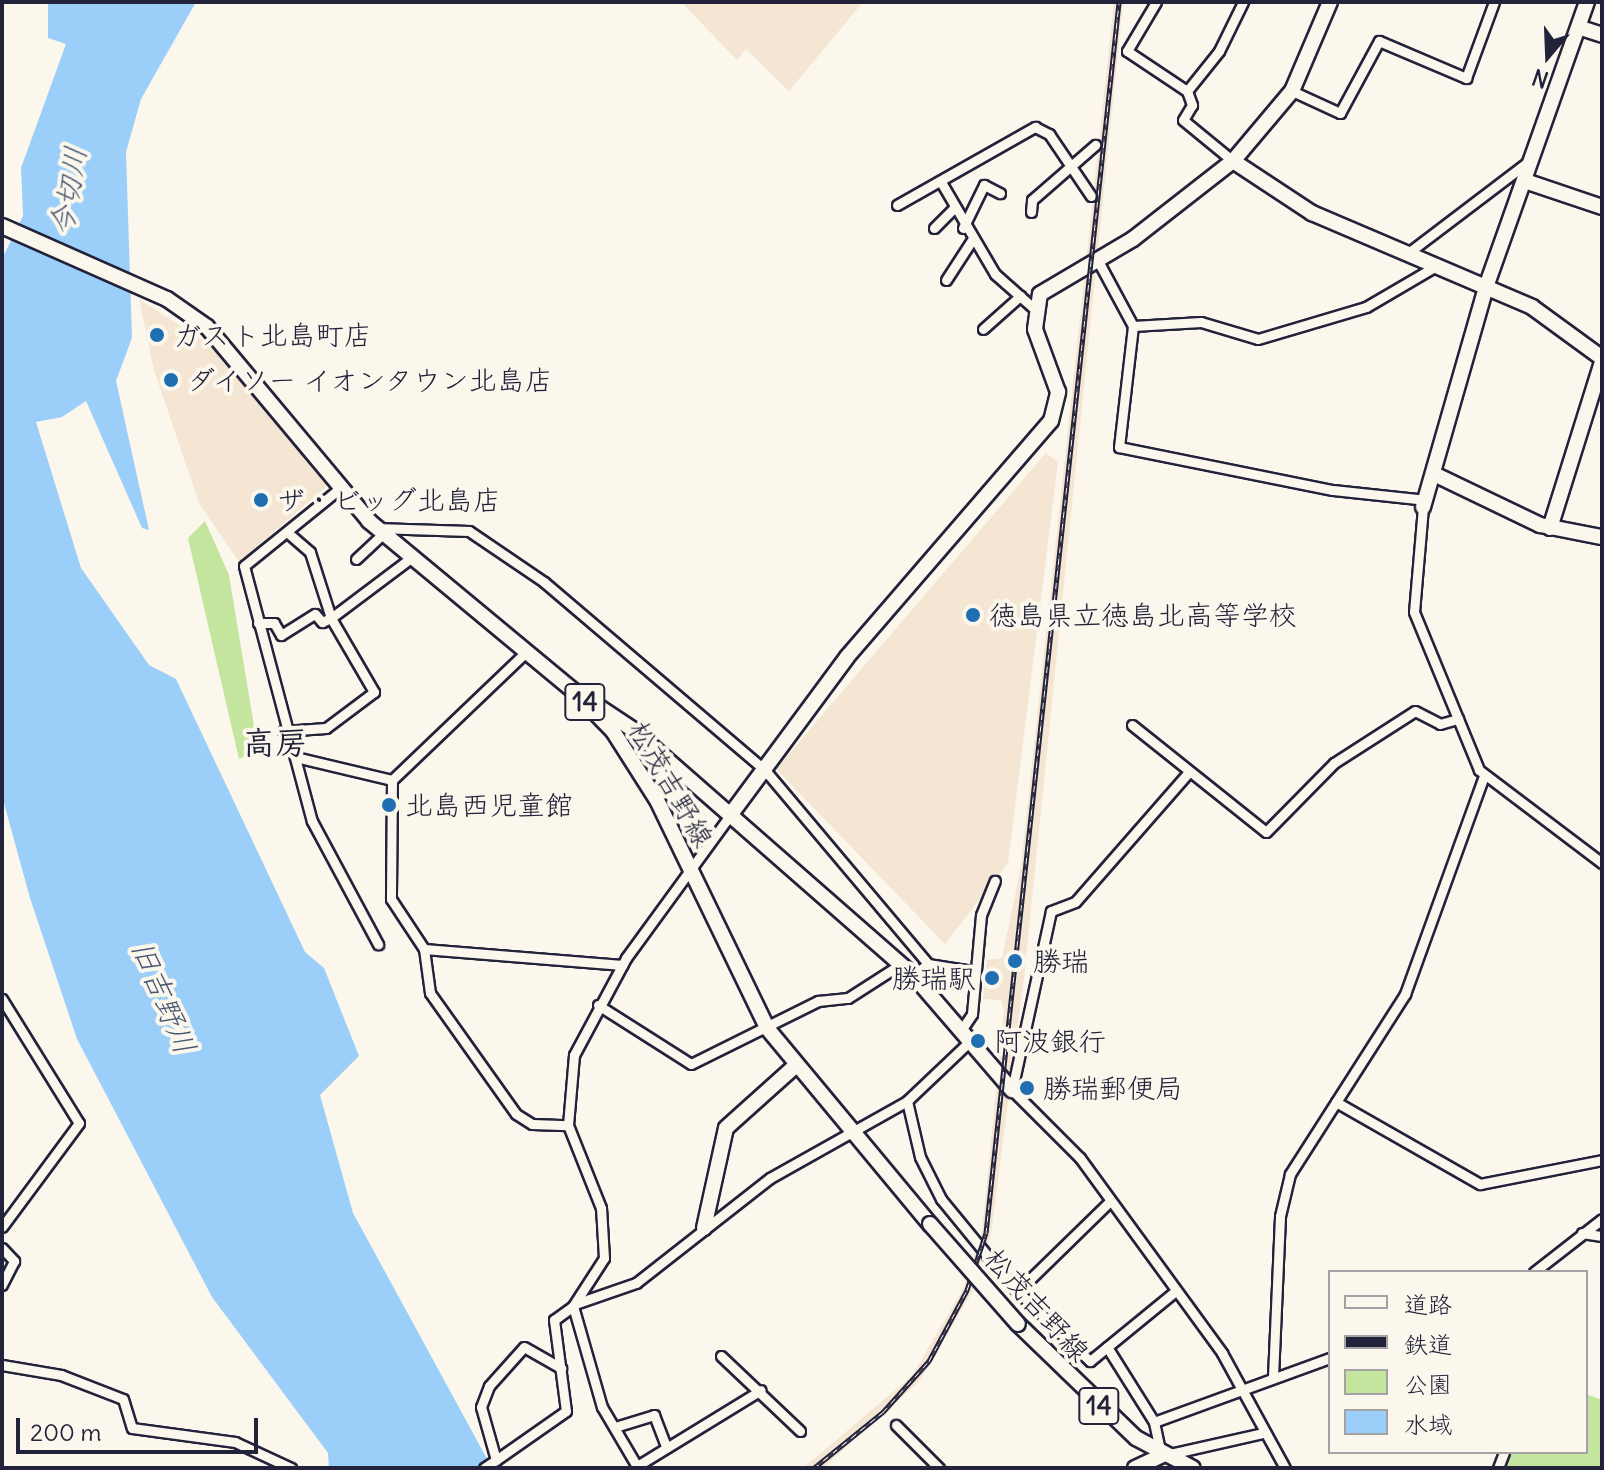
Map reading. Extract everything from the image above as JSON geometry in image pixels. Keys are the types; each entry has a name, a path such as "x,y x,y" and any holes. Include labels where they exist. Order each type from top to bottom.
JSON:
{"street":[{"path":"1156,2 1127,51 1187,91 1192,105 1183,120 1233,161 1312,213 1486,287 1548,317 1602,360 1550,528"},
{"path":"1187,91 1219,51 1243,2"},
{"path":"574,1305 599,1270 606,1238 568,1125 574,1055 598,1005 622,965 690,869 847,657 1051,421 1058,392 1035,329 1040,294 1098,261 1233,161 1292,91 1330,2"},
{"path":"1292,91 1340,113 1379,41 1466,78 1494,2"},
{"path":"1587,2 1581,28 1486,287 1424,503 1414,612 1483,778 1602,863"},
{"path":"1581,28 1602,35"},
{"path":"897,205 1035,127 1070,166 1091,196"},
{"path":"1031,212 1032,200 1095,145"},
{"path":"1408,253 1534,158"},
{"path":"1525,181 1602,207"},
{"path":"941,182 963,228 1020,296 1037,311"},
{"path":"963,228 984,185 1000,193"},
{"path":"934,228 953,209"},
{"name":"松茂吉野線","path":"2,226 125,280 207,327 339,489 380,531 574,691 613,731 690,869 767,1028 794,1067 1062,1373 1161,1456 1193,1468"},
{"path":"946,280 972,240"},
{"path":"1098,261 1133,326 1119,447 1333,490 1424,503"},
{"path":"1133,326 1201,322 1258,339 1366,307 1436,266"},
{"path":"983,329 1020,296"},
{"path":"1434,474 1550,528 1602,537"},
{"path":"339,489 244,566 283,731 295,757 312,821 378,944"},
{"path":"356,559 380,531 469,531 493,543 764,769 928,964 972,971"},
{"path":"283,731 317,732 374,692 331,618 310,552 287,532"},
{"path":"258,623 274,623 281,635 315,614 322,622 411,558"},
{"path":"527,651 392,780 391,899 424,949 430,993 516,1114 532,1124 568,1125"},
{"path":"574,691 731,814 913,975 1012,1090 1080,1158 1173,1293 1222,1353 1237,1387 1285,1468"},
{"path":"1132,725 1188,773 1266,832 1334,763 1415,711 1440,724 1458,719"},
{"path":"295,757 392,780"},
{"path":"1012,1090 1051,911 1075,902 1188,773"},
{"path":"1273,1377 1284,1193 1336,1102 1405,994 1483,778"},
{"path":"561,1368 524,1347 489,1386 481,1407 491,1463 566,1411 561,1368 554,1320 574,1305 636,1283 704,1228 821,1145 850,1133 907,1101 967,1035 972,1014 972,971 983,960 981,915 995,881"},
{"path":"424,949 622,965"},
{"path":"598,1005 691,1064 818,1001 848,998 901,964"},
{"path":"913,975 928,964"},
{"path":"2,999 79,1123 2,1227"},
{"path":"704,1228 726,1128 794,1067"},
{"path":"907,1101 920,1157 941,1199 1020,1289 1090,1361 1173,1293"},
{"path":"1336,1102 1480,1184 1602,1160"},
{"path":"1020,1289 1109,1202"},
{"path":"1536,1270 1602,1219"},
{"path":"1582,1233 1602,1236"},
{"path":"2,1248 14,1261 2,1285"},
{"path":"574,1305 602,1407 637,1467 761,1390"},
{"path":"1107,1347 1154,1422 1161,1456"},
{"path":"721,1356 761,1390 800,1431"},
{"path":"1154,1422 1237,1387 1328,1359"},
{"path":"2,1365 61,1375 123,1399 132,1428 235,1442 291,1468"},
{"path":"615,1427 654,1415 666,1447"},
{"path":"896,1425 939,1468"},
{"path":"1135,1468 1161,1456 1263,1433"}],"shaded area":[{"path":"681,2 863,2 789,91 746,49 737,60"},
{"path":"1114,2 1123,2 1024,978 991,1234 972,1292 919,1382 824,1467 803,1468 912,1376 963,1289 982,1232 1004,1010 1001,1000 983,999 987,960 1002,958 1021,866"},
{"path":"139,299 210,345 328,485 239,562 199,503 154,370"},
{"name":"徳島県立徳島北高等学校","path":"1046,453 1058,462 1008,863 945,944 776,769"}],"green space":[{"path":"205,521 229,575 258,750 239,759 188,538"},
{"path":"1588,1395 1602,1400 1602,1468 1505,1468 1510,1454 1588,1454"}],"water":[{"path":"48,2 196,2 141,99 126,152 132,338 116,381 149,530 142,528 86,401 62,417 36,422 81,568 149,665 176,679 305,952 324,968 359,1056 320,1095 353,1213 492,1468 329,1468 328,1453 212,1297 77,1039 30,898 2,796 2,259 23,216 21,168 66,44 48,38"}],"railway":[{"path":"814,1468 883,1412 929,1361 967,1290 986,1233 1119,2"}],"place":[{"name":"ガスト北島町店","path":"157,335"},
{"name":"ダイソー イオンタウン北島店","path":"171,380"},
{"name":"ザ・ビッグ北島店","path":"261,500"},
{"name":"徳島県立徳島北高等学校","path":"973,615"},
{"name":"北島西児童館","path":"389,805"},
{"name":"勝瑞","path":"1015,961"},
{"name":"勝瑞駅","path":"992,978"},
{"name":"阿波銀行","path":"978,1041"},
{"name":"勝瑞郵便局","path":"1027,1088"}],"district":[{"name":"高房","path":"275,743"}],"water label":[{"name":"今切川","path":"68,191"},
{"name":"旧吉野川","path":"164,997"}]}
